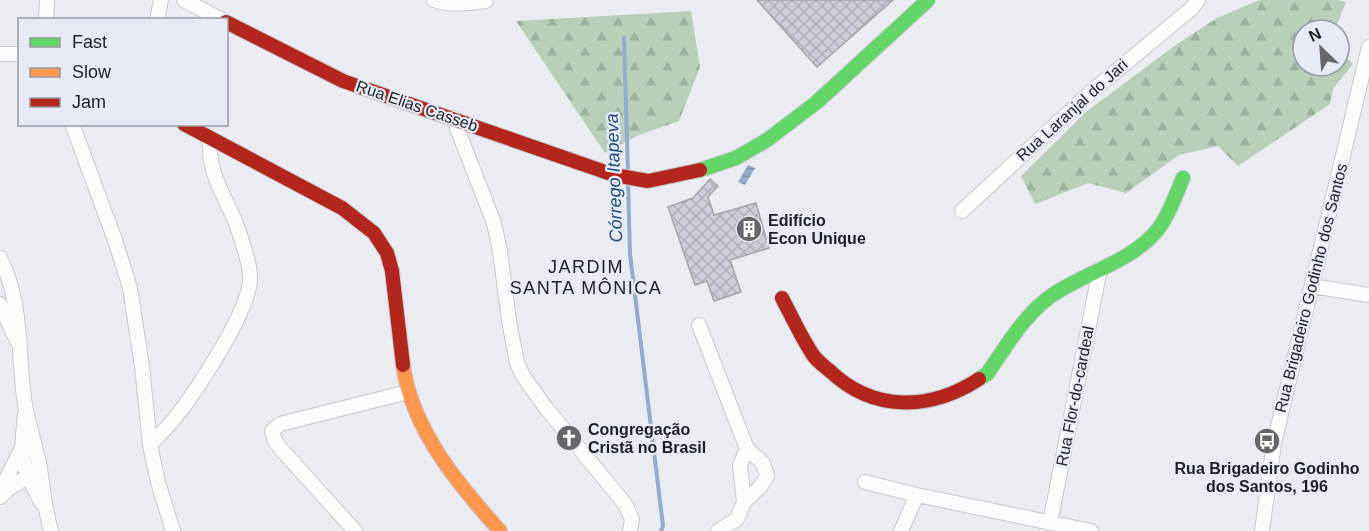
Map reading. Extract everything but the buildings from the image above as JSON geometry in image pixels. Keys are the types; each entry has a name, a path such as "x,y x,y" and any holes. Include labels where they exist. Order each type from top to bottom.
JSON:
{"street":[{"path":"46,18 47,0"},
{"path":"157,18 161,0"},
{"path":"184,0 218,18"},
{"path":"434,0 460,4 486,0"},
{"name":"Rua Elias Casseb","path":"228,23 343,81 617,176 648,181 690,174 736,158 767,140 817,102 928,0"},
{"name":"Rua Laranjal do Jari","path":"962,211 1186,6 1198,0"},
{"name":"Rua Brigadeiro Godinho dos Santos","path":"1263,531 1274,443 1369,47"},
{"path":"0,54 18,54"},
{"path":"453,118 494,223 517,363 523,376 546,408 625,504 632,519 630,531"},
{"path":"73,126 115,240 130,288 142,366 150,445 173,531"},
{"path":"187,126 342,208 366,225 378,238 386,252 392,271 408,392 423,427 442,458 475,503 500,531"},
{"path":"150,445 174,420 205,376 236,321 248,294 250,280 248,263 238,228 212,171 209,157 210,139"},
{"path":"782,298 814,357 841,382 873,399 886,402 918,403 940,397 968,387 987,374 1024,321 1037,308 1071,284 1119,259 1146,241 1159,228 1167,215 1183,178"},
{"path":"0,258 7,290 17,307 18,346 26,407 51,531"},
{"name":"Rua Flor-do-cardeal","path":"1050,522 1100,269"},
{"path":"1312,286 1369,295"},
{"path":"17,307 1,310 18,346"},
{"path":"699,325 747,449 762,463 767,476 761,486 744,502"},
{"path":"355,531 281,449 272,431 289,421 408,392"},
{"path":"0,491 21,449 26,407"},
{"path":"21,449 29,445 35,446"},
{"path":"21,449 28,477 46,512"},
{"path":"718,531 740,525 744,502 740,465 747,449"},
{"path":"0,497 8,489 40,469"},
{"path":"865,482 1091,531"},
{"path":"901,531 917,495"}],"green space":[{"path":"1259,0 1346,2 1340,18 1291,18 1291,78 1342,78 1333,89 1330,104 1238,166 1218,146 1179,155 1126,193 1088,183 1035,204 1021,176 1086,112 1177,44 1217,18"},
{"path":"691,11 700,67 679,121 639,135 605,153 516,21"}],"water":[{"path":"748,165 755,168 745,185 738,182"}],"waterway":[{"name":"Córrego Itapeva","path":"624,38 628,173"},
{"name":"Córrego Itapeva","path":"628,183 630,254 663,526 661,531"}],"traffic: fast":[{"path":"700,170 736,158 767,140 817,102 928,0"},
{"path":"979,379 987,374 1016,332 1041,304 1064,288 1136,250 1148,240 1166,216 1183,178"}],"traffic: slow":[{"path":"403,365 416,412 439,455 500,531"}],"traffic: jam":[{"path":"228,23 343,81 614,175 648,181 700,170"},
{"path":"188,126 342,208 374,233 387,253 392,271 403,365"},
{"path":"782,298 815,357 847,384 865,394 883,400 922,401 960,390 979,379"}],"place":[{"name":"Edifício Econ Unique","path":"749,229"},
{"name":"Congregação Cristã no Brasil","path":"569,438"},
{"name":"Rua Brigadeiro Godinho dos Santos, 196","path":"1267,441"}],"district":[{"name":"JARDIM SANTA MÔNICA","path":"586,277"}]}
